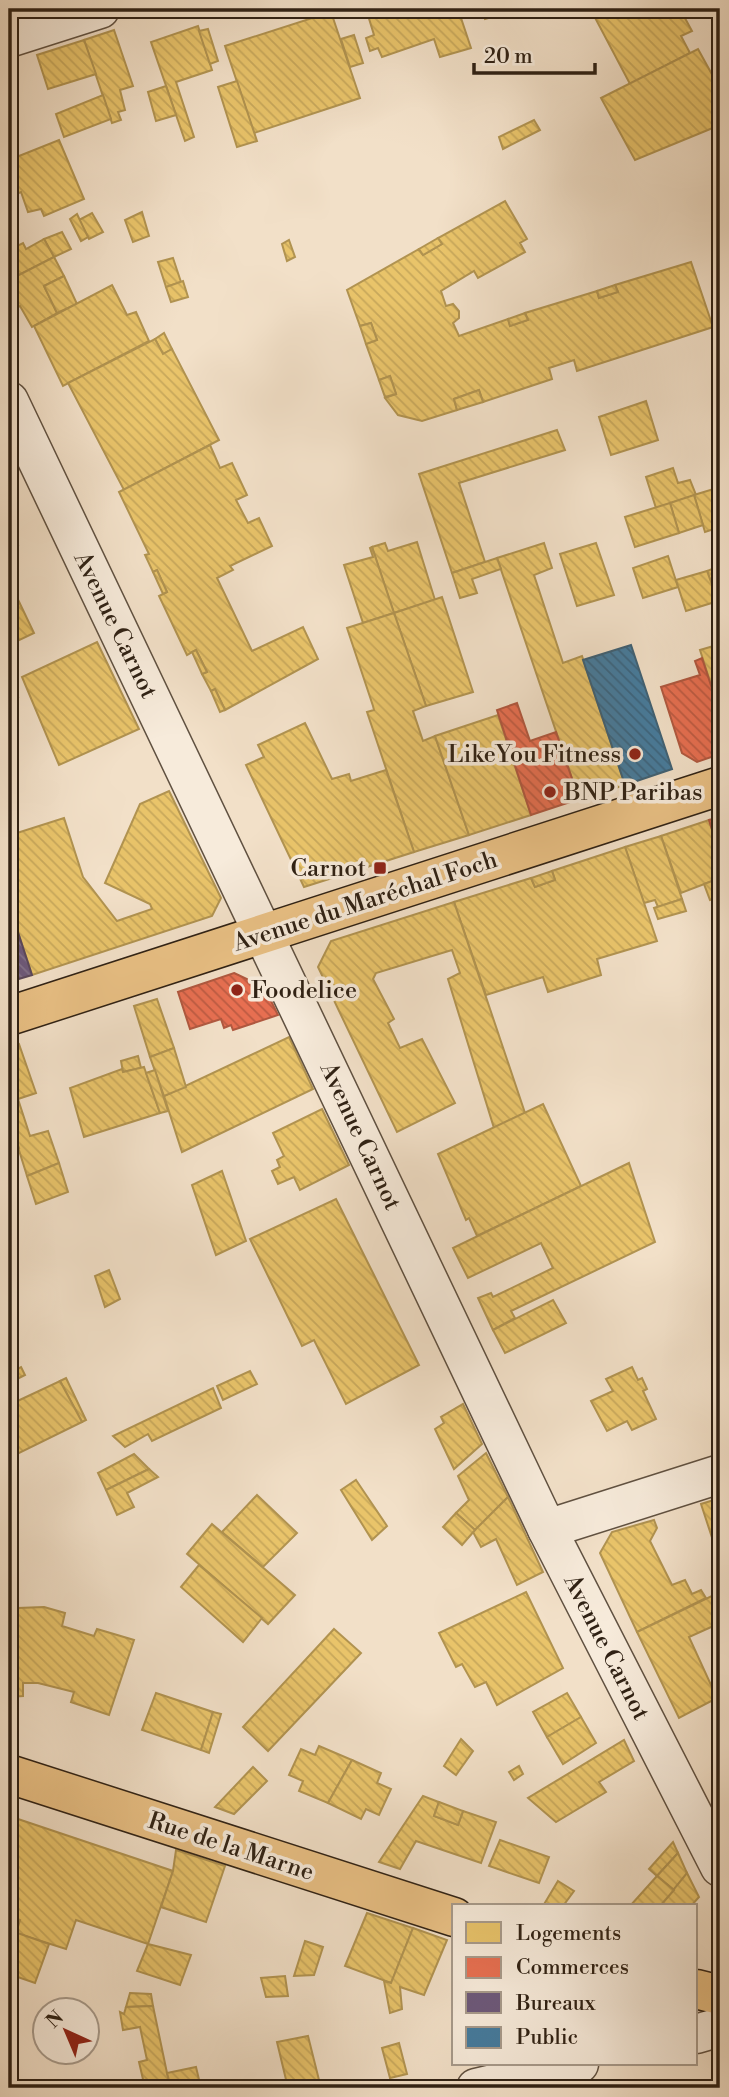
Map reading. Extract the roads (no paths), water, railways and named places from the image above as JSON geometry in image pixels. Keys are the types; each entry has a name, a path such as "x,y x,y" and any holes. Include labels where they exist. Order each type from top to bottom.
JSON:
{"main road":[{"name":"Avenue du Maréchal Foch","path":"9,1016 720,786"},
{"name":"Rue de la Marne","path":"9,1774 452,1916"},
{"path":"698,1990 720,1995"}],"street":[{"path":"9,38 100,9"},
{"name":"Avenue Carnot","path":"9,401 547,1529 720,1867"},
{"path":"547,1529 720,1474"},
{"path":"698,2033 720,2027"},
{"path":"476,2088 570,2066"}],"place":[{"name":"LikeYou Fitness","path":"635,754"},
{"name":"BNP Paribas","path":"550,792"},
{"name":"Carnot","path":"380,868"},
{"name":"Foodelice","path":"237,990"}]}
